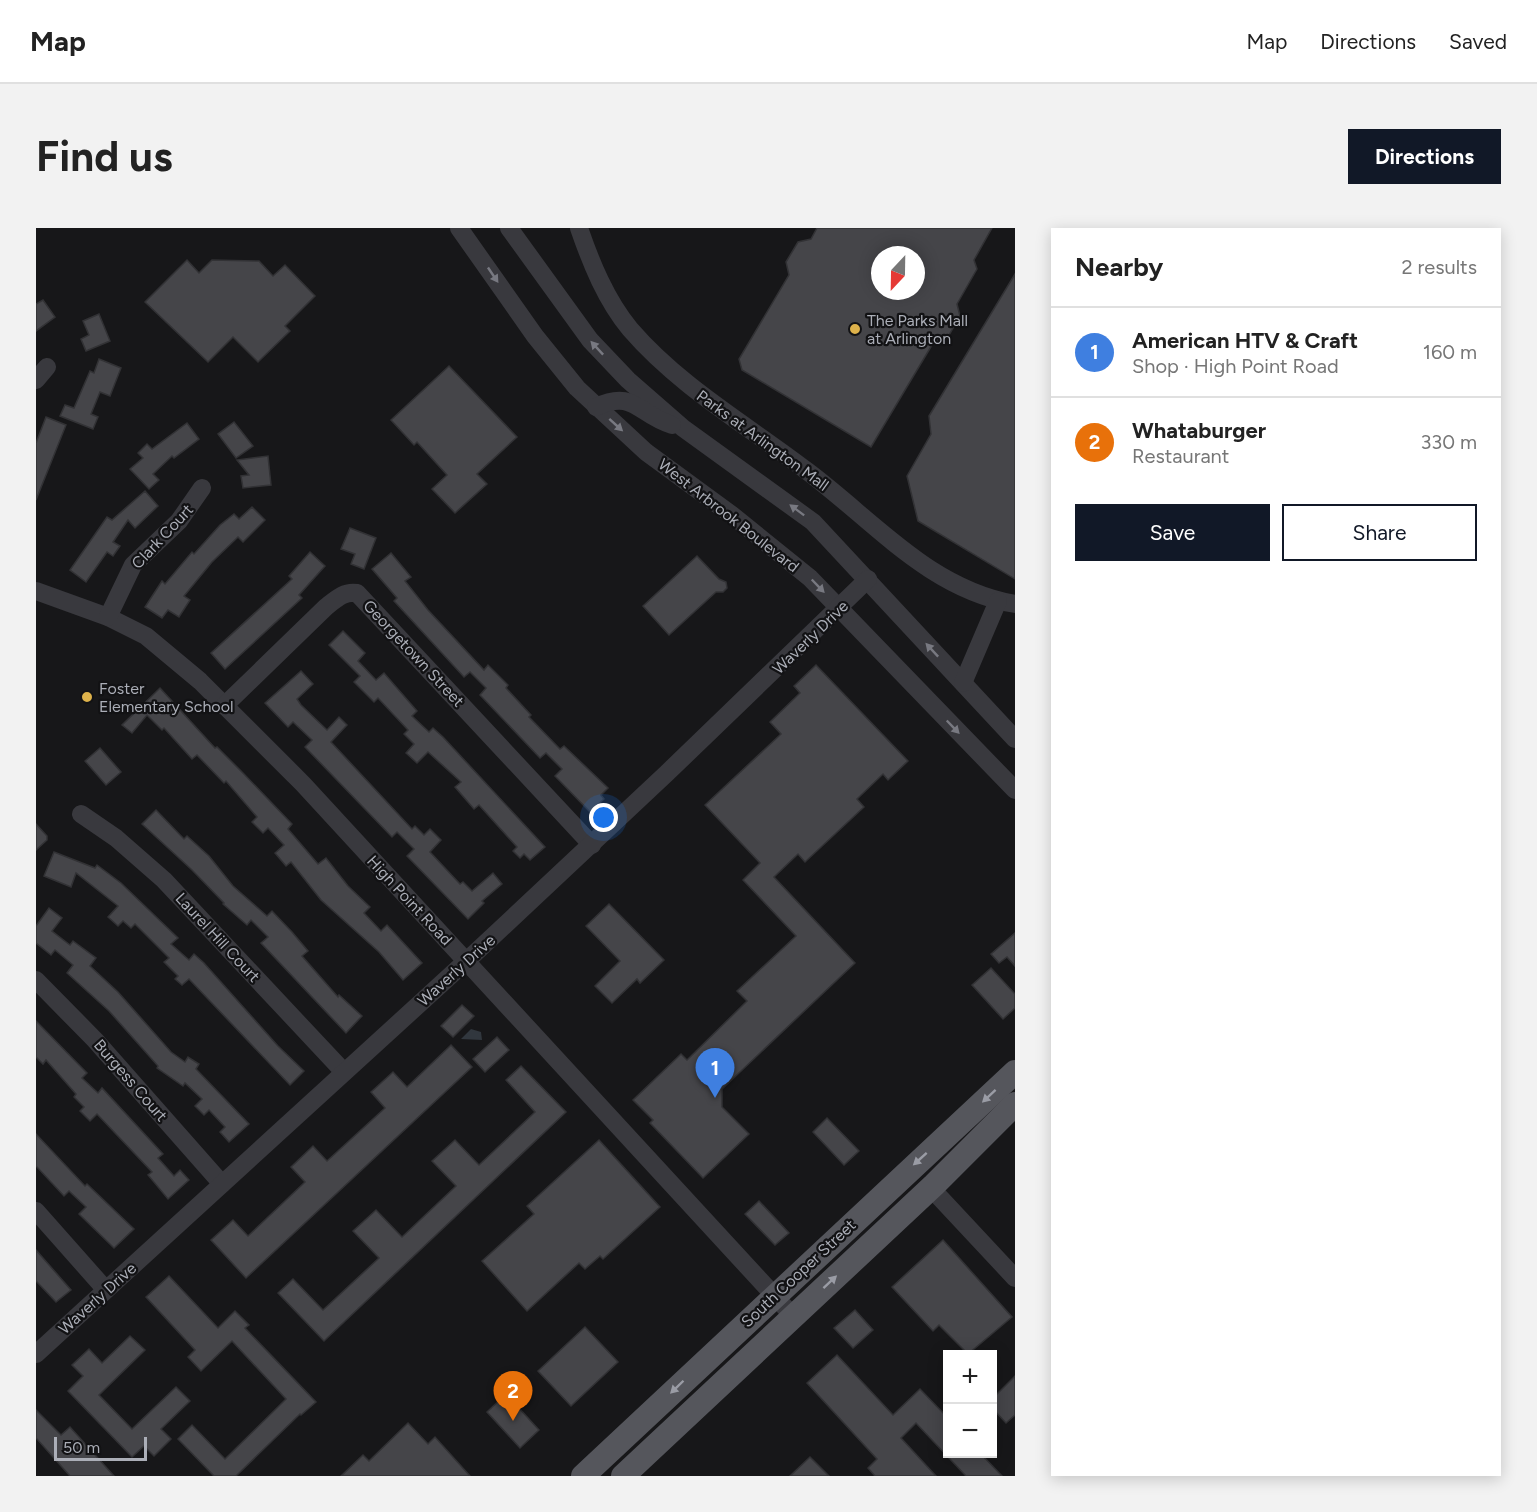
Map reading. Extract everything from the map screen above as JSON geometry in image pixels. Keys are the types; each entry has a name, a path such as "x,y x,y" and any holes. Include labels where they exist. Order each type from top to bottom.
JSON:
{"main road":[{"name":"South Cooper Street","path":"583,1476 1015,1072"},
{"name":"South Cooper Street","path":"623,1476 931,1188 1015,1104"},
{"path":"597,1476 621,1451 622,1440"}],"street":[{"name":"West Arbrook Boulevard","path":"459,228 535,336 577,388 646,452 732,515 810,578 1015,790"},
{"path":"509,228 590,340 628,380 683,428 813,522 1015,739"},
{"name":"Parks at Arlington Mall","path":"579,228 596,273 621,317 664,365 838,494 894,546 956,585 1007,602 963,683"},
{"path":"596,407 613,399 628,400 654,419 683,428"},
{"name":"Clark Court","path":"108,617 133,565 179,521 202,488"},
{"name":"Waverly Drive","path":"36,1354 592,845 840,609 868,579"},
{"name":"High Point Road","path":"36,591 108,617 146,636 170,654 303,784 793,1316"},
{"name":"Georgetown Street","path":"224,706 326,607 340,596 349,592 357,593 592,845"},
{"name":"Laurel Hill Court","path":"81,814 116,838 164,880 344,1072"},
{"name":"Burgess Court","path":"36,980 95,1040 222,1184"},
{"path":"931,1188 1015,1278"},
{"path":"36,1210 106,1290"}],"shaded area":[{"path":"471,1029 481,1032 482,1040 461,1039"}],"building":[{"name":"The Parks Mall at Arlington","path":"817,228 992,228 974,260 977,269 957,304 960,316 945,342 932,345 871,447 742,370 739,359 789,275 786,262 798,242 811,239"},
{"path":"187,260 199,273 212,260 259,261 273,276 285,265 315,296 285,326 290,331 258,362 233,337 208,362 145,302"},
{"path":"1015,274 1015,579 918,521 907,476 931,434 929,416"},
{"path":"43,300 55,317 36,331 36,304"},
{"path":"99,314 110,341 86,351 81,339 89,335 83,321"},
{"path":"99,359 121,368 110,396 100,392 91,414 98,417 93,429 60,416 65,405 74,408 90,371 94,373"},
{"path":"449,366 517,437 477,474 487,484 455,513 432,489 447,475 417,442 414,445 391,420"},
{"path":"46,417 66,425 36,500 36,443"},
{"path":"234,422 253,446 236,458 218,434"},
{"path":"187,423 199,439 174,458 172,456 153,474 159,480 149,489 130,469 143,458 138,453 147,444 152,449"},
{"path":"268,456 271,485 243,488 241,476 249,475 237,460"},
{"path":"145,491 158,506 135,528 128,520 113,542 120,546 113,556 107,552 86,582 70,570 107,517 112,520"},
{"path":"252,507 265,520 243,542 238,537 212,562 184,596 190,600 179,617 168,610 162,618 145,607 162,581 165,584 192,552 194,554 220,525 234,514 239,519"},
{"path":"350,528 376,538 364,569 351,564 355,554 341,549"},
{"path":"310,552 325,566 299,595 302,598 225,669 211,653 292,579 289,576"},
{"path":"391,553 411,577 405,581 428,610 484,670 488,665 508,685 506,688 531,715 529,717 560,749 564,746 608,788 601,795 604,799 590,812 555,776 562,769 546,753 540,758 480,695 486,688 470,672 464,677 394,601 397,598 372,569"},
{"path":"697,556 719,579 726,582 727,588 723,592 716,592 669,635 643,606"},
{"path":"343,631 365,653 358,661 376,680 384,673 417,711 412,716 429,732 433,728 443,737 545,847 530,860 524,854 520,858 513,851 517,847 479,805 474,809 455,787 461,782 428,752 417,763 406,753 414,744 404,734 408,730 378,698 374,702 354,682 360,676 329,645"},
{"path":"816,665 908,761 888,780 883,774 857,799 864,807 805,862 798,854 774,877 855,963 722,1089 722,1107 749,1134 703,1178 650,1123 653,1120 633,1100 681,1054 687,1060 747,1001 737,991 796,936 743,880 760,863 705,805 781,734 770,722 800,693 794,686"},
{"path":"301,671 313,684 297,699 301,705 327,730 339,717 347,725 331,742 412,829 415,826 424,835 430,829 441,840 430,852 460,884 463,882 472,891 493,873 502,884 482,901 484,903 468,919 407,856 414,849 397,832 392,837 305,747 312,740 293,722 288,727 265,703"},
{"path":"160,688 215,748 217,747 292,824 288,829 318,864 326,858 348,886 370,907 364,913 381,931 387,925 422,963 403,980 379,952 321,900 291,862 286,866 275,853 284,845 268,828 263,833 252,822 257,817 226,781 224,783 197,755 192,759 164,728 162,730 147,715 132,733 122,725"},
{"path":"100,748 121,772 106,785 85,761"},
{"path":"156,810 184,839 187,836 209,856 233,886 267,916 272,911 292,932 308,951 302,956 338,997 339,995 362,1016 346,1033 261,943 268,937 251,920 247,925 223,904 192,870 142,824"},
{"path":"36,824 47,836 47,840 36,850"},
{"path":"54,852 95,868 97,865 121,883 178,938 171,944 189,960 194,954 204,963 278,1046 304,1071 290,1085 189,979 182,985 175,979 178,976 164,962 169,958 135,924 131,928 123,921 118,926 108,917 118,906 76,873 71,887 44,876"},
{"path":"609,904 664,960 640,983 637,979 612,1003 595,986 620,961 586,926"},
{"path":"49,908 62,918 52,931 70,945 73,941 96,958 90,966 118,992 171,1052 185,1062 188,1057 199,1064 196,1069 249,1124 229,1142 220,1132 225,1127 209,1110 204,1115 195,1106 202,1099 185,1083 183,1086 157,1068 158,1066 109,1011 67,973 73,965 55,950 51,955 36,943 36,926"},
{"path":"1015,933 1015,966 1007,957 999,963 991,954"},
{"path":"991,968 1015,994 1015,1008 1003,1019 972,985"},
{"path":"462,1005 474,1016 453,1037 441,1026"},
{"path":"36,1021 87,1073 82,1078 98,1093 102,1088 163,1154 158,1158 174,1176 180,1170 189,1180 168,1199 148,1175 152,1172 97,1114 90,1121 80,1111 84,1107 74,1097 76,1094 46,1060 43,1064 36,1057"},
{"path":"497,1037 509,1050 485,1072 473,1059"},
{"path":"451,1045 472,1067 246,1278 211,1240 233,1220 248,1236 305,1182 291,1167 313,1146 327,1161 385,1108 371,1092 393,1072 407,1087"},
{"path":"521,1066 566,1112 324,1341 278,1293 293,1279 323,1310 379,1258 353,1231 376,1210 402,1237 456,1186 432,1161 455,1140 479,1165 535,1112 506,1080"},
{"path":"827,1118 859,1151 844,1165 813,1132"},
{"path":"36,1134 85,1186 87,1184 134,1229 114,1248 79,1214 86,1207 69,1191 64,1196 36,1166"},
{"path":"599,1140 660,1207 603,1259 600,1256 585,1269 579,1263 527,1311 482,1261 534,1214 527,1206"},
{"path":"759,1201 789,1233 775,1245 745,1214"},
{"path":"943,1240 1012,1317 973,1350 964,1350 939,1325 933,1331 892,1287"},
{"path":"36,1250 71,1290 56,1302 36,1281"},
{"path":"169,1276 218,1328 235,1311 249,1325 245,1328 316,1402 300,1414 236,1476 214,1476 178,1439 192,1425 225,1459 286,1399 232,1341 201,1371 188,1357 195,1350 146,1297"},
{"path":"855,1310 873,1330 853,1348 834,1328"},
{"path":"585,1327 618,1362 571,1406 538,1371"},
{"path":"130,1336 145,1350 99,1395 132,1429 176,1387 190,1401 161,1429 171,1439 154,1456 144,1446 132,1457 68,1391 83,1376 72,1365 89,1349 102,1363"},
{"path":"837,1355 893,1415 920,1389 943,1413 943,1452 916,1423 901,1438 936,1476 875,1476 868,1468 877,1459 807,1383"},
{"path":"1015,1376 1015,1415 1006,1423 997,1413 997,1394"},
{"path":"506,1394 539,1430 520,1448 487,1412"},
{"path":"36,1410 61,1435 70,1427 114,1476 70,1476 36,1438"},
{"path":"408,1423 428,1444 435,1437 470,1476 341,1476 363,1455 369,1461"},
{"path":"810,1457 829,1476 790,1476"},
{"path":"949,1458 985,1458 1002,1476 966,1476"}],"place":[{"name":"The Parks Mall at Arlington","path":"855,329"},
{"name":"Foster Elementary School","path":"87,697"},
{"name":"American HTV & Craft","path":"715,1098"},
{"name":"Whataburger","path":"513,1421"}]}
